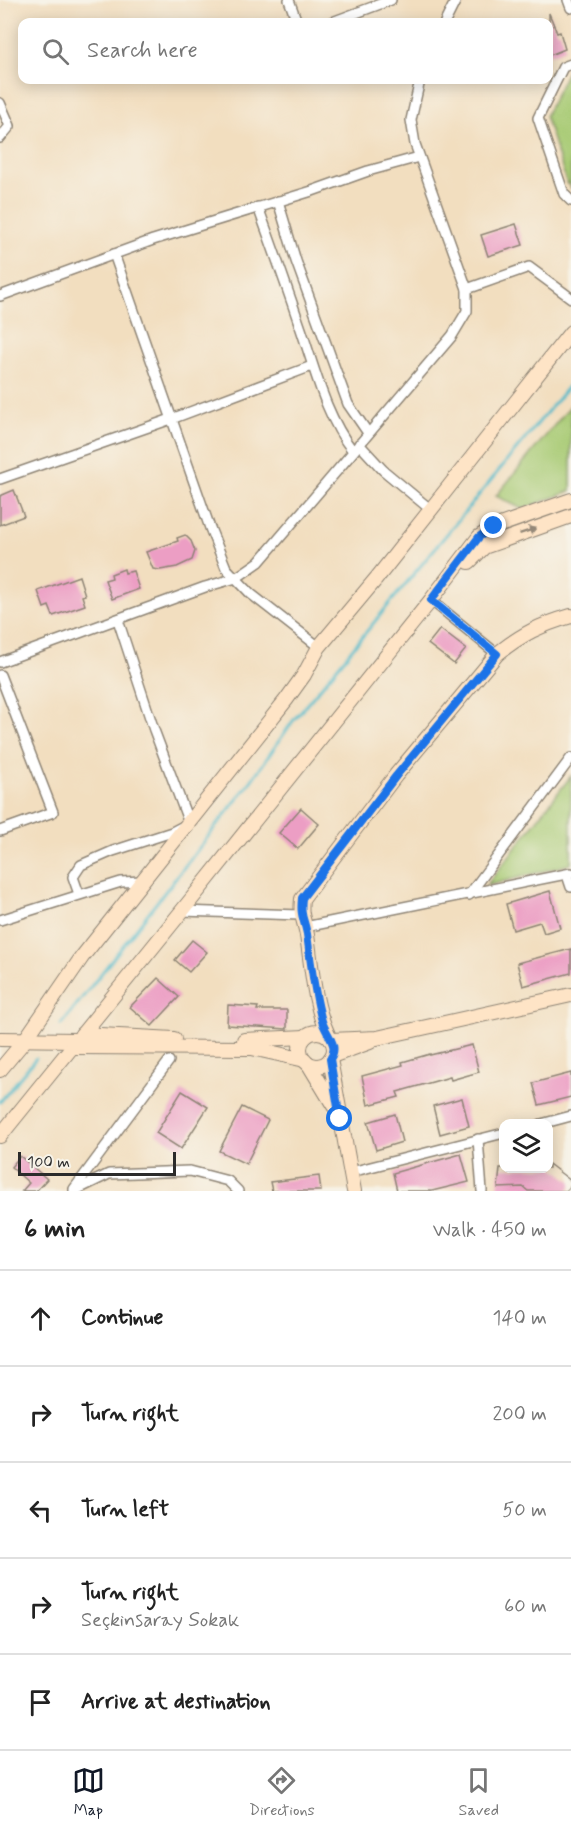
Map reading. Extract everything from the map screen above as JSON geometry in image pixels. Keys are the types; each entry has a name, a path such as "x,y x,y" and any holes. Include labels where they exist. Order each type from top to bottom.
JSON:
{"street":[{"path":"289,0 296,18"},
{"path":"343,18 391,0"},
{"path":"447,18 456,0"},
{"path":"568,0 571,8"},
{"path":"571,64 563,67 538,118 564,194 571,201"},
{"path":"0,662 205,587 236,578 259,562 452,336 467,311 467,289 419,157 411,120 419,84"},
{"path":"0,103 10,126 0,138"},
{"path":"0,296 153,240 368,171 419,157"},
{"path":"278,201 296,261 348,405 368,433"},
{"path":"258,207 312,366 342,436 430,509"},
{"path":"114,254 226,568 251,594 319,647"},
{"path":"467,289 529,267 571,298"},
{"path":"0,1070 25,1040 82,957 304,675 319,647 376,579 571,332"},
{"path":"0,479 171,419 312,366"},
{"path":"0,1136 183,911 479,537 494,526 571,500"},
{"path":"431,600 484,547 571,516"},
{"path":"431,600 497,654"},
{"path":"354,1191 331,1058 334,1048 323,1023 315,990 303,921 302,898 396,776 497,654 515,640 543,624 571,615"},
{"path":"118,620 154,730 189,823"},
{"path":"0,675 53,812 0,831"},
{"path":"469,895 571,758"},
{"path":"79,894 73,877 81,865 113,851 172,832 189,823"},
{"path":"183,911 303,921 469,895 569,874 571,887"},
{"path":"0,920 121,882 142,881"},
{"path":"315,990 314,1017 301,1048 340,1119"},
{"path":"77,1040 252,1048 322,1065 331,1058 377,1038 571,996"},
{"path":"0,1039 219,1041 307,1036 320,1032 330,1038 377,1038"},
{"path":"74,1191 170,1061"},
{"path":"553,1121 571,1116"},
{"path":"351,1173 499,1134"},
{"path":"478,1139 482,1191"},
{"path":"74,1191 109,1174 190,1171 228,1181 238,1191"}],"green space":[{"path":"571,71 571,188 567,183 545,116 567,72"},
{"path":"571,405 571,491 522,509 496,496"},
{"path":"571,776 571,864 486,886"}],"building":[{"path":"553,23 557,33 560,32 565,49 553,54"},
{"path":"516,224 523,245 488,256 481,235"},
{"path":"14,490 24,516 0,525 0,496"},
{"path":"185,535 191,541 195,551 192,560 177,567 153,569 146,552 178,541 177,538"},
{"path":"124,569 125,573 133,571 139,589 112,599 105,580 112,578 111,574"},
{"path":"79,576 85,595 82,596 85,605 53,616 49,606 44,608 38,591"},
{"path":"440,629 466,649 454,664 428,644"},
{"path":"301,808 319,824 298,849 279,833"},
{"path":"550,891 560,928 544,933 540,922 513,930 506,904"},
{"path":"192,940 207,952 189,972 175,960"},
{"path":"571,949 571,973 523,986 517,963"},
{"path":"158,978 179,997 152,1026 130,1007"},
{"path":"228,1005 258,1007 257,1010 287,1010 287,1029 227,1025"},
{"path":"472,1045 479,1072 451,1080 450,1077 397,1092 399,1097 368,1105 362,1076 403,1065 402,1062 430,1054"},
{"path":"571,1073 571,1097 539,1105 533,1083"},
{"path":"182,1091 208,1107 181,1149 156,1133"},
{"path":"462,1098 469,1126 440,1134 433,1106"},
{"path":"242,1107 268,1120 246,1164 219,1151"},
{"path":"395,1114 402,1142 376,1150 368,1122"},
{"path":"461,1154 469,1182 432,1191 397,1191 393,1173"},
{"path":"20,1156 47,1179 36,1191 22,1191 29,1183 11,1167"},
{"path":"553,1167 571,1181 571,1186 566,1191 528,1191 523,1187 498,1188 500,1173 553,1173"},
{"path":"319,1176 321,1191 272,1191 270,1182"}],"waterway":[{"path":"61,1025 249,784 293,721 571,383"},
{"path":"0,1102 36,1058"}],"route":[{"path":"340,1119 330,1059 334,1052 333,1044 323,1023 315,990 305,927 300,915 302,898 396,776 497,654 431,600 479,537 494,526"}]}
